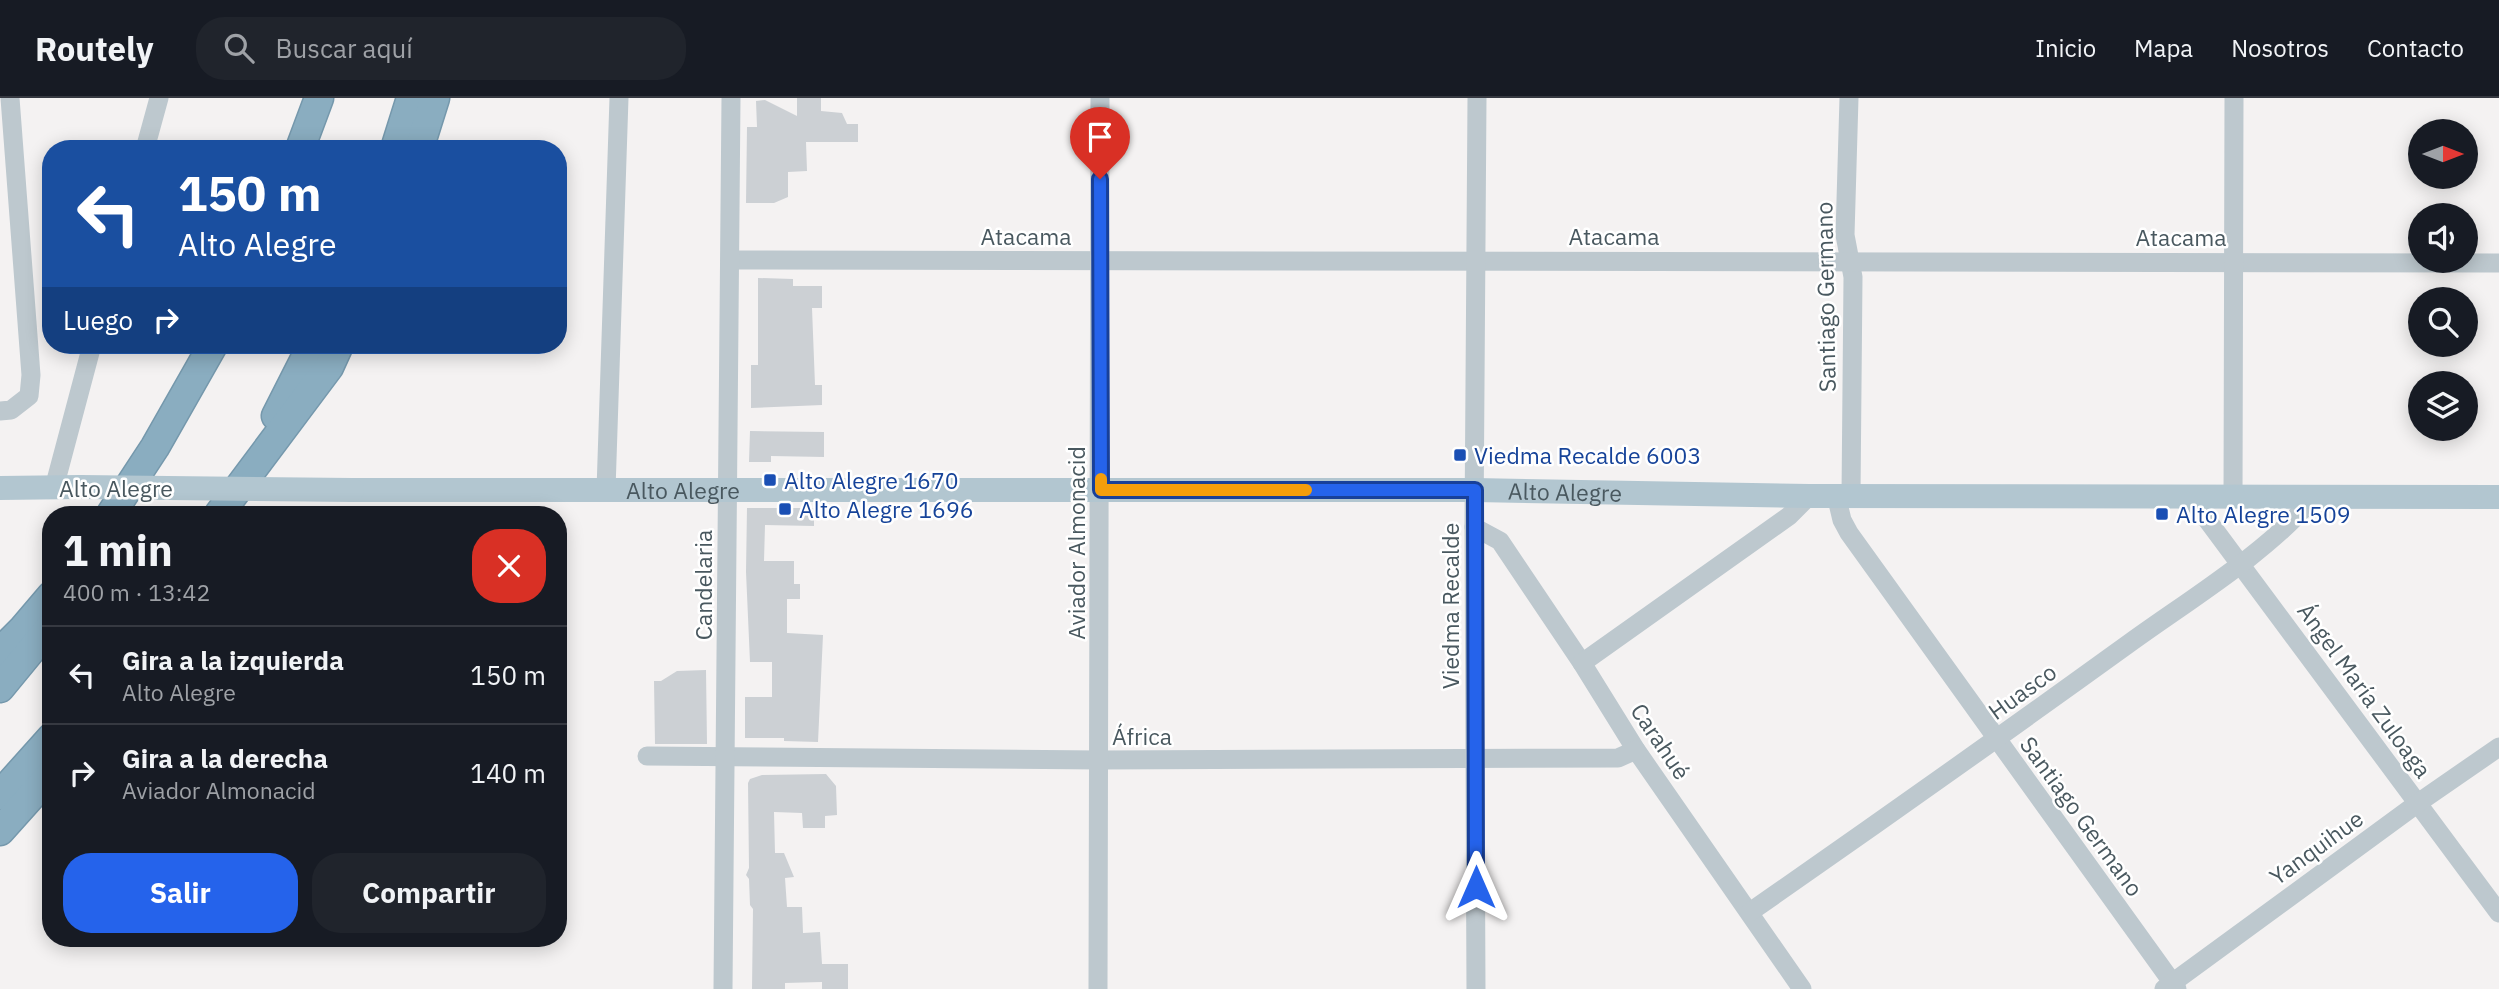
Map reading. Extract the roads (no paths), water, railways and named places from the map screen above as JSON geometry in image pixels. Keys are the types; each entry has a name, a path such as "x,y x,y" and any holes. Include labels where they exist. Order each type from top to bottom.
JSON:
{"highway":[{"path":"303,140 319,98"},
{"path":"324,140 339,98"},
{"path":"398,140 411,98"},
{"path":"422,140 435,98"},
{"path":"116,506 155,447 208,354"},
{"path":"140,506 211,390 229,354"},
{"path":"223,506 271,424 307,354"},
{"path":"224,506 329,367 335,354"},
{"path":"0,652 42,607"},
{"path":"0,688 42,637"},
{"path":"0,795 42,747"},
{"path":"0,831 42,784"}],"main road":[{"name":"Alto Alegre","path":"0,488 1475,490 1809,496 2499,497"}],"street":[{"path":"0,411 11,410 29,396 31,375 10,98"},
{"path":"147,140 159,98"},
{"path":"606,490 619,98"},
{"name":"Candelaria","path":"723,989 731,98"},
{"name":"Aviador Almonacid","path":"1098,989 1100,98"},
{"name":"Viedma Recalde","path":"1476,98 1476,989"},
{"name":"Santiago Germano","path":"1849,98 1845,235 1853,276 1842,520 2171,987"},
{"path":"2233,498 2234,98"},
{"name":"Atacama","path":"730,260 2499,263"},
{"path":"54,488 90,354"},
{"path":"1582,663 1789,516 1809,496"},
{"name":"Ángel María Zuloaga","path":"2191,498 2499,912"},
{"name":"Huasco","path":"1750,912 1997,739 2240,562 2295,519 2313,498"},
{"name":"Carahué","path":"1475,527 1500,541 1582,663 1636,750 1802,989"},
{"name":"Yanquihue","path":"2171,987 2418,803 2499,747"},
{"name":"África","path":"647,756 1099,760 1475,759 1618,758 1636,750"}],"place":[{"name":"Viedma Recalde 6003","path":"1460,455"},
{"name":"Alto Alegre 1670","path":"770,480"},
{"name":"Alto Alegre 1696","path":"785,509"},
{"name":"Alto Alegre 1509","path":"2162,514"}]}
